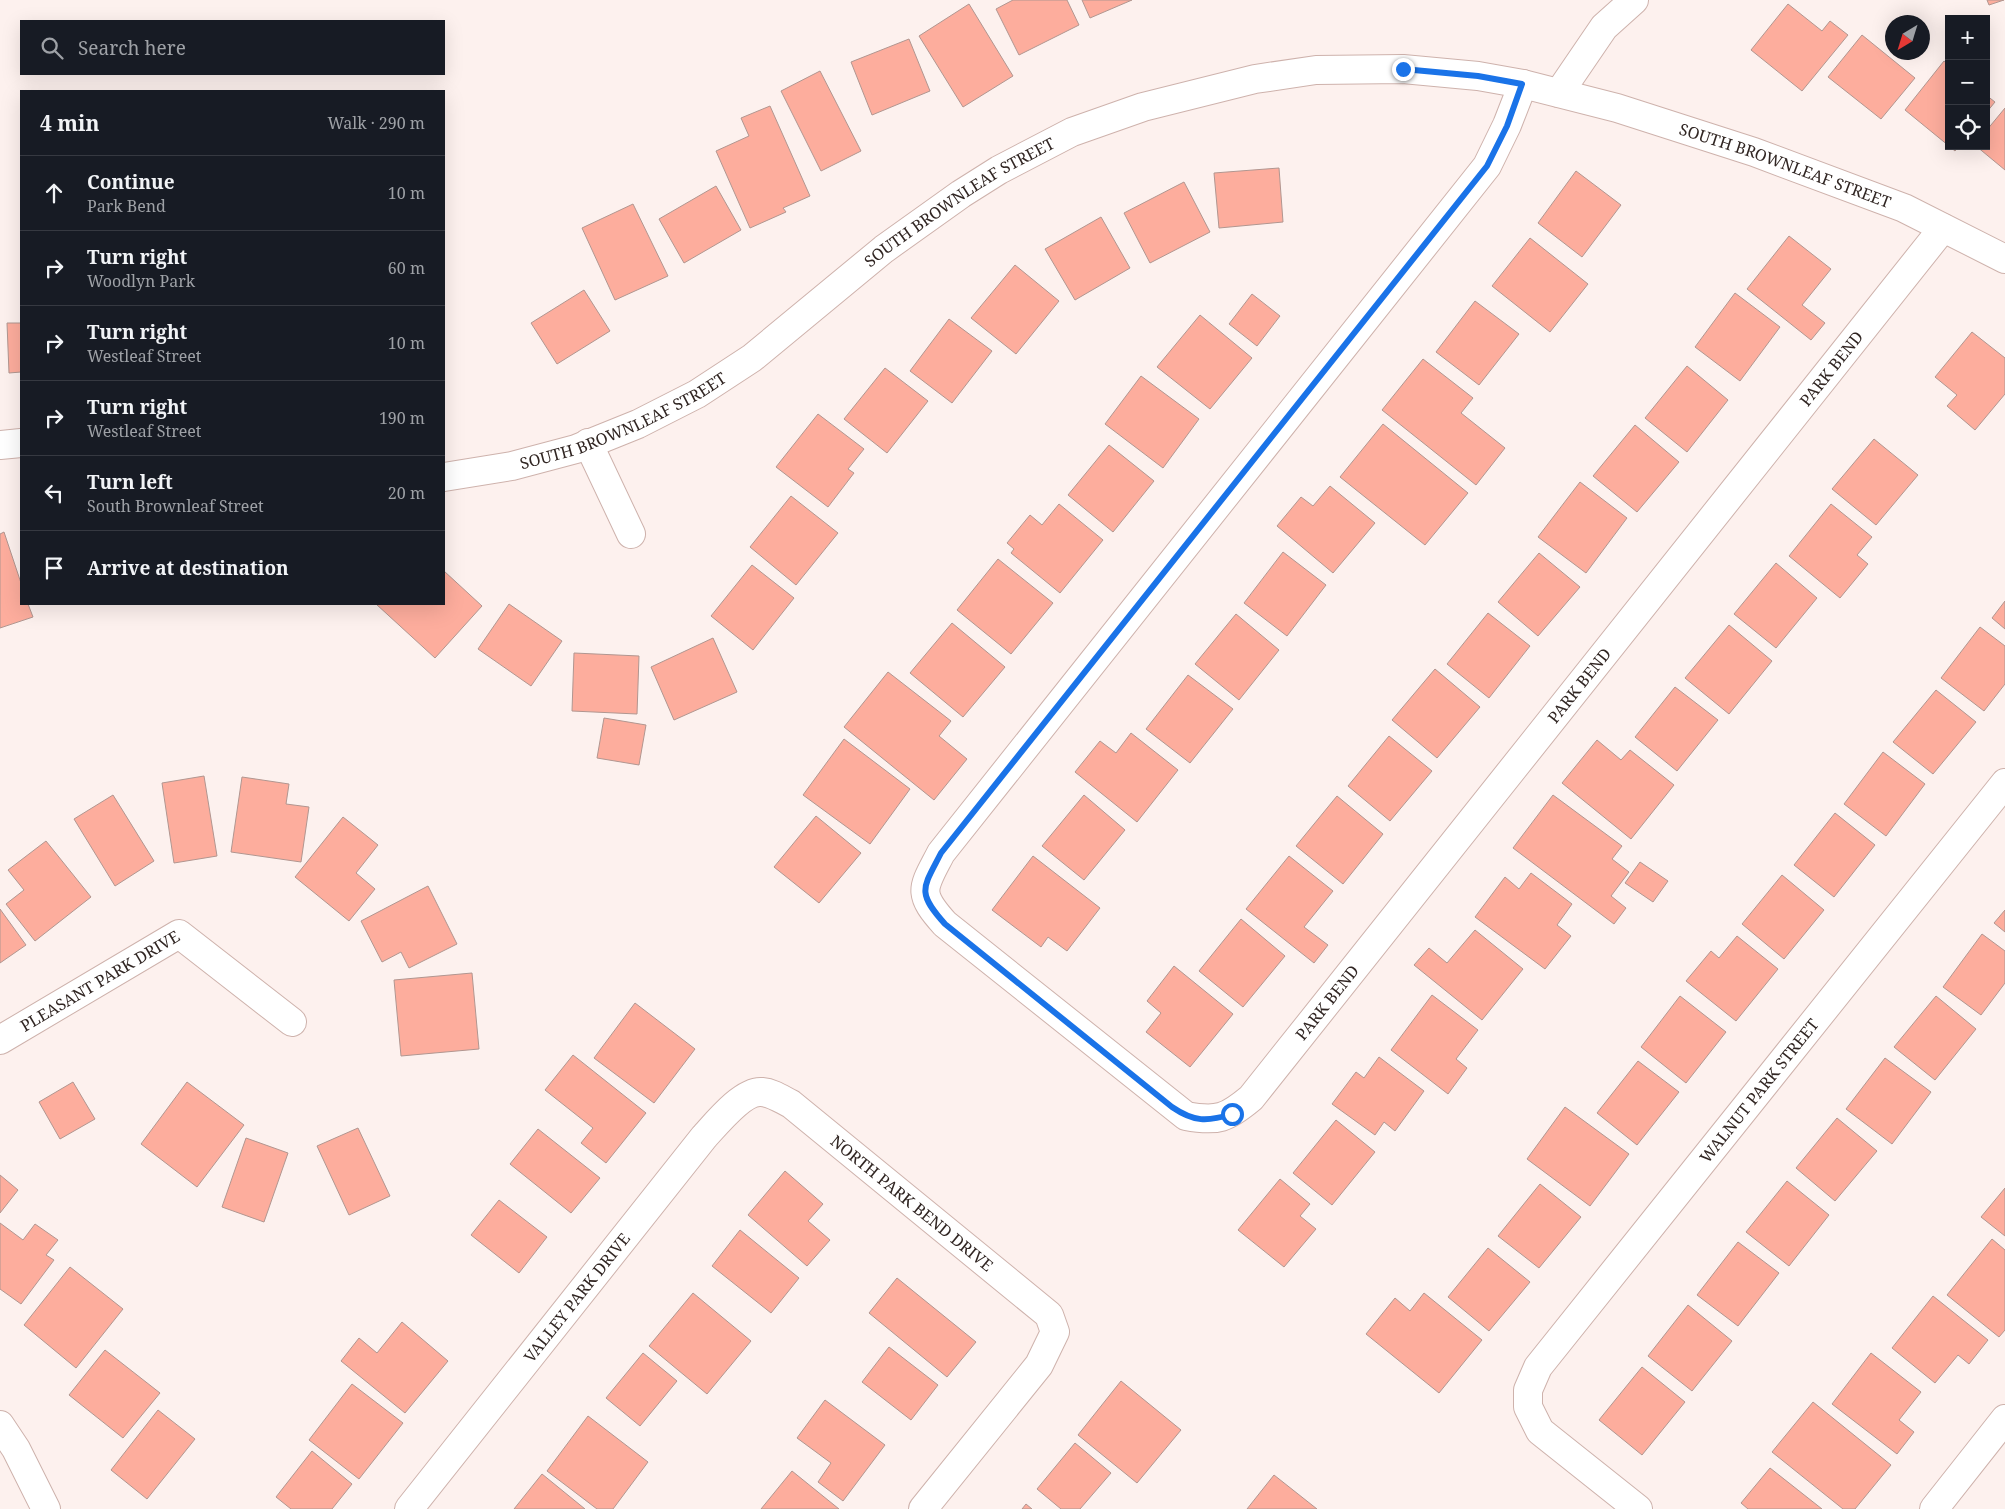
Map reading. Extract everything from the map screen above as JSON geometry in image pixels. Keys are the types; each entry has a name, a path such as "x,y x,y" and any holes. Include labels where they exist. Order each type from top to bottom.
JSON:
{"street":[{"path":"1559,93 1604,27 1634,0"},
{"name":"SOUTH BROWNLEAF STREET","path":"445,477 512,466 588,444 638,424 697,394 752,358 884,249 961,194 999,170 1072,132 1152,104 1255,79 1316,70 1403,69 1478,76 1522,84 1617,108 1754,152 1904,208 2005,258"},
{"name":"PARK BEND","path":"1522,84 1507,126 1487,166 941,853 925,885 925,896 934,912 945,924 1172,1107 1186,1116 1199,1119 1217,1119 1232,1114 1251,1098 1943,228"},
{"path":"0,445 20,443"},
{"path":"588,444 632,534"},
{"name":"WALNUT PARK STREET","path":"1638,1509 1540,1431 1528,1407 1528,1390 1538,1367 2005,783"},
{"name":"PLEASANT PARK DRIVE","path":"0,1040 179,934 292,1022"},
{"name":"NORTH PARK BEND DRIVE","path":"752,1093 773,1094 790,1104 1049,1315 1055,1332 1039,1365 923,1509"},
{"name":"VALLEY PARK DRIVE","path":"409,1509 704,1137 732,1107 752,1093"},
{"path":"1934,1509 2005,1419"},
{"path":"0,1425 16,1449 46,1509"}],"building":[{"path":"1013,0 1067,0 1079,25 1019,55 996,9"},
{"path":"1082,0 1132,0 1090,18"},
{"path":"1987,0 2004,0 1989,5"},
{"path":"969,4 1013,76 963,107 919,36"},
{"path":"1788,4 1822,31 1830,21 1848,35 1802,91 1751,50"},
{"path":"1862,35 1885,54 1885,60 1893,60 1915,78 1881,119 1828,77"},
{"path":"909,39 930,91 872,115 851,62"},
{"path":"1944,61 1945,62 1945,143 1905,110"},
{"path":"820,71 861,151 821,171 781,91"},
{"path":"1990,98 1995,102 1990,108"},
{"path":"770,106 810,196 783,208 786,212 750,228 716,151 749,136 741,118"},
{"path":"2005,108 2005,170 1981,150 1990,150 1990,126"},
{"path":"1279,168 1283,222 1219,228 1214,173"},
{"path":"1576,171 1621,205 1582,257 1538,223"},
{"path":"1184,182 1210,232 1150,263 1124,213"},
{"path":"716,186 741,230 684,263 659,219"},
{"path":"633,204 668,276 615,300 582,228"},
{"path":"1101,217 1130,268 1075,300 1045,249"},
{"path":"1789,236 1831,269 1802,305 1825,323 1811,340 1747,289"},
{"path":"1530,238 1588,284 1550,332 1492,286"},
{"path":"1015,265 1059,301 1016,354 971,318"},
{"path":"584,290 610,331 557,364 531,323"},
{"path":"1735,293 1780,327 1740,381 1695,347"},
{"path":"1252,294 1280,316 1257,346 1229,324"},
{"path":"1475,301 1519,334 1479,385 1436,352"},
{"path":"1200,315 1252,358 1210,409 1157,367"},
{"path":"949,319 992,351 952,403 910,371"},
{"path":"7,323 20,323 20,372 9,373"},
{"path":"1972,332 2005,358 2005,394 1975,430 1947,406 1957,395 1935,377"},
{"path":"1423,359 1473,398 1461,413 1505,448 1476,485 1382,410"},
{"path":"1687,366 1728,400 1687,452 1645,418"},
{"path":"885,368 928,401 887,453 844,419"},
{"path":"1141,376 1199,419 1163,468 1105,424"},
{"path":"818,414 864,449 848,469 854,473 828,507 776,467"},
{"path":"1383,424 1468,493 1425,545 1340,477"},
{"path":"1635,425 1679,462 1637,512 1593,476"},
{"path":"1874,439 1918,475 1876,525 1832,489"},
{"path":"1109,445 1154,481 1113,532 1068,495"},
{"path":"1580,482 1627,518 1586,573 1538,537"},
{"path":"1330,486 1375,523 1333,573 1277,526 1301,497 1313,506"},
{"path":"791,496 838,533 796,585 750,547"},
{"path":"1059,504 1103,540 1060,593 1011,553 1014,549 1007,543 1030,515 1042,525"},
{"path":"1831,504 1872,537 1857,555 1868,564 1840,598 1789,556"},
{"path":"4,532 20,580 20,605 28,605 33,617 0,628 0,534"},
{"path":"1283,552 1326,585 1287,636 1244,603"},
{"path":"1539,553 1580,587 1538,636 1498,602"},
{"path":"998,559 1053,603 1011,654 957,610"},
{"path":"1776,563 1817,598 1776,648 1734,614"},
{"path":"752,565 794,598 753,650 711,616"},
{"path":"445,572 482,606 435,658 377,605 445,605"},
{"path":"2005,601 2005,629 1992,618"},
{"path":"509,604 562,641 531,686 478,649"},
{"path":"1488,613 1530,646 1489,698 1447,664"},
{"path":"1236,614 1279,650 1239,700 1195,664"},
{"path":"952,623 1005,667 963,717 910,673"},
{"path":"1729,625 1772,661 1729,714 1685,678"},
{"path":"1980,627 2005,646 2005,684 1984,711 1941,678"},
{"path":"713,638 737,692 674,720 651,667"},
{"path":"574,653 639,656 637,714 572,711"},
{"path":"1435,669 1480,707 1437,758 1392,720"},
{"path":"888,672 951,721 939,736 967,759 934,800 844,727"},
{"path":"1188,675 1233,709 1190,763 1146,729"},
{"path":"1675,687 1718,720 1677,771 1635,737"},
{"path":"1936,690 1976,722 1933,774 1893,742"},
{"path":"604,718 646,725 639,765 597,758"},
{"path":"1131,733 1178,770 1137,822 1075,772 1100,741 1116,753"},
{"path":"1389,736 1432,771 1390,821 1348,786"},
{"path":"844,739 910,789 870,844 803,795"},
{"path":"1597,740 1621,760 1630,750 1674,785 1631,839 1562,783"},
{"path":"1883,752 1925,784 1886,836 1844,804"},
{"path":"204,776 217,856 174,863 162,783"},
{"path":"242,777 289,784 286,804 309,807 301,862 231,852"},
{"path":"113,795 154,861 115,886 74,819"},
{"path":"1084,795 1125,830 1084,880 1042,846"},
{"path":"1553,795 1622,846 1612,859 1629,872 1611,896 1626,908 1614,924 1513,848"},
{"path":"1337,796 1383,834 1343,884 1296,846"},
{"path":"1835,813 1875,845 1834,897 1794,865"},
{"path":"816,816 861,853 819,903 774,867"},
{"path":"343,817 378,845 356,873 375,889 349,921 295,877"},
{"path":"46,841 91,897 35,941 6,904 24,890 8,870"},
{"path":"1033,856 1100,908 1067,951 1048,937 1041,947 992,910"},
{"path":"1289,856 1333,891 1304,927 1328,945 1314,963 1246,909"},
{"path":"1640,862 1668,881 1653,902 1625,883"},
{"path":"1531,873 1572,904 1557,925 1571,936 1545,969 1475,917 1505,877 1519,889"},
{"path":"1782,875 1824,910 1784,959 1742,924"},
{"path":"428,886 457,944 409,968 401,952 382,962 361,921"},
{"path":"0,909 26,945 0,963"},
{"path":"2005,910 2005,932 1994,923"},
{"path":"1241,919 1285,956 1243,1007 1199,971"},
{"path":"1475,930 1523,969 1482,1020 1414,965 1429,948 1447,963"},
{"path":"1982,934 2005,951 2005,983 1981,1015 1943,987"},
{"path":"1737,936 1778,969 1736,1021 1686,981 1711,951 1719,958"},
{"path":"1174,966 1233,1014 1190,1067 1146,1032 1161,1013 1147,1001"},
{"path":"472,973 479,1049 401,1056 394,980"},
{"path":"1432,995 1478,1030 1456,1059 1467,1068 1448,1094 1391,1050"},
{"path":"1680,996 1726,1032 1686,1083 1641,1047"},
{"path":"1936,996 1976,1029 1935,1080 1894,1047"},
{"path":"635,1003 695,1049 654,1103 594,1058"},
{"path":"573,1055 646,1113 606,1163 581,1143 593,1128 545,1090"},
{"path":"1379,1057 1424,1091 1395,1131 1384,1122 1375,1135 1332,1104 1356,1072 1364,1078"},
{"path":"1885,1058 1931,1092 1892,1144 1846,1109"},
{"path":"1638,1061 1679,1092 1637,1145 1597,1113"},
{"path":"73,1082 95,1119 60,1139 39,1102"},
{"path":"187,1082 244,1125 197,1187 141,1144"},
{"path":"1565,1107 1629,1154 1590,1206 1527,1159"},
{"path":"1837,1118 1877,1151 1835,1201 1796,1168"},
{"path":"1336,1120 1375,1152 1332,1205 1293,1173"},
{"path":"358,1128 390,1196 349,1215 317,1146"},
{"path":"538,1129 600,1178 571,1213 510,1164"},
{"path":"246,1138 288,1153 264,1222 222,1207"},
{"path":"785,1171 823,1204 808,1221 830,1240 807,1266 748,1215"},
{"path":"0,1175 18,1190 0,1213"},
{"path":"1280,1179 1310,1204 1300,1216 1316,1229 1284,1267 1238,1230"},
{"path":"1787,1181 1829,1215 1789,1266 1746,1232"},
{"path":"1540,1184 1581,1217 1539,1268 1498,1236"},
{"path":"2005,1188 2005,1236 1981,1217"},
{"path":"499,1200 547,1237 519,1273 471,1235"},
{"path":"0,1223 23,1240 35,1224 58,1240 46,1255 54,1260 21,1304 0,1289"},
{"path":"740,1230 799,1278 771,1313 712,1266"},
{"path":"1992,1239 2005,1250 2005,1330 1999,1337 1947,1295"},
{"path":"1738,1242 1779,1273 1738,1326 1697,1295"},
{"path":"1488,1248 1530,1282 1489,1331 1448,1297"},
{"path":"70,1267 123,1309 76,1368 24,1325"},
{"path":"897,1278 976,1342 947,1377 869,1313"},
{"path":"693,1293 751,1341 707,1394 649,1346"},
{"path":"1424,1293 1482,1340 1439,1393 1366,1334 1395,1298 1410,1311"},
{"path":"1933,1296 1988,1340 1969,1364 1958,1355 1935,1383 1892,1348"},
{"path":"1688,1305 1732,1341 1692,1391 1648,1356"},
{"path":"402,1322 448,1361 405,1413 341,1361 359,1338 377,1353"},
{"path":"889,1347 938,1385 911,1420 862,1382"},
{"path":"105,1350 160,1393 123,1438 69,1395"},
{"path":"643,1353 677,1381 640,1426 606,1398"},
{"path":"1871,1353 1921,1392 1899,1420 1914,1432 1897,1454 1832,1404"},
{"path":"1642,1367 1685,1402 1642,1455 1599,1420"},
{"path":"1121,1381 1181,1430 1137,1483 1078,1435"},
{"path":"352,1384 403,1423 359,1479 309,1440"},
{"path":"825,1400 885,1445 843,1501 818,1482 831,1463 797,1438"},
{"path":"1813,1402 1891,1465 1855,1509 1843,1509 1772,1452"},
{"path":"158,1410 195,1439 147,1499 111,1470"},
{"path":"588,1416 648,1462 613,1509 597,1509 547,1471"},
{"path":"1075,1443 1111,1473 1080,1509 1061,1509 1037,1489"},
{"path":"312,1451 352,1484 332,1509 291,1509 276,1497"},
{"path":"1770,1468 1822,1509 1748,1509 1741,1503"},
{"path":"792,1471 839,1509 761,1509"},
{"path":"542,1474 585,1509 514,1509"},
{"path":"1274,1475 1317,1509 1247,1509"},
{"path":"1026,1504 1032,1509 1022,1509"}],"route":[{"path":"1232,1114 1217,1119 1199,1119 1186,1116 1172,1107 945,924 934,912 925,896 925,885 941,853 1487,166 1507,126 1522,84 1478,76 1403,69"}]}
